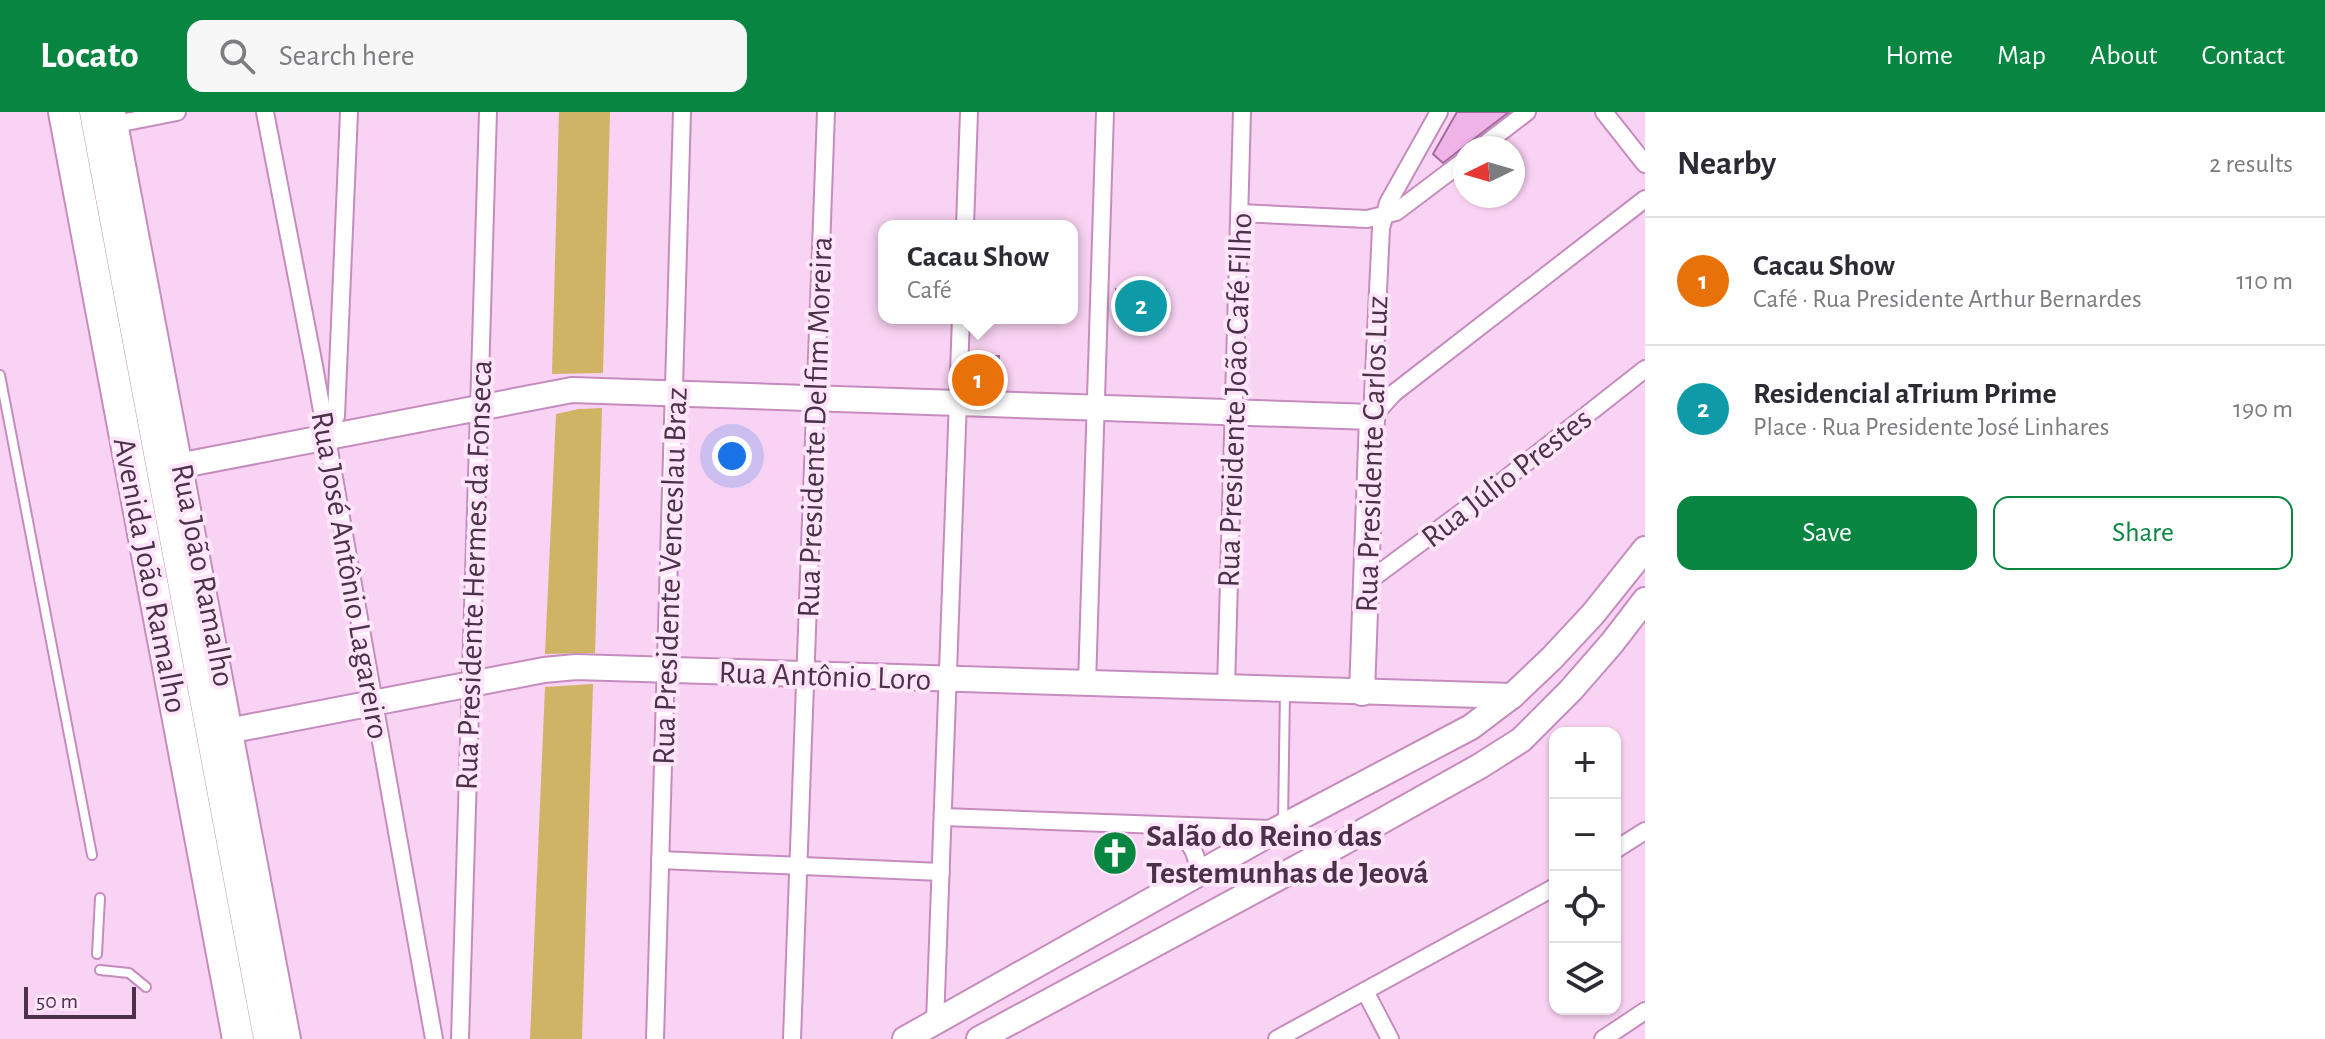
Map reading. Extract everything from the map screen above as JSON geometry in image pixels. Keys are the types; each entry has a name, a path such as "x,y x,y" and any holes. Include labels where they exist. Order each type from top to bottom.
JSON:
{"highway":[{"name":"Avenida João Ramalho","path":"64,112 238,1039"},
{"name":"Avenida João Ramalho","path":"107,119 222,727 269,1039"},
{"path":"134,488 145,475 173,467"},
{"path":"152,571 179,654 188,702 194,713 222,727"}],"street":[{"path":"107,119 177,112"},
{"name":"Rua José Antônio Lagareiro","path":"265,112 314,366 434,1039"},
{"path":"326,437 336,416 349,112"},
{"name":"Rua Presidente Hermes da Fonseca","path":"460,1039 488,112"},
{"name":"Rua Presidente Venceslau Braz","path":"655,1039 682,112"},
{"name":"Rua Presidente Delfim Moreira","path":"794,1036 826,112"},
{"path":"965,220 969,112"},
{"path":"1087,684 1105,112"},
{"name":"Rua Presidente João Café Filho","path":"1226,689 1242,112"},
{"name":"Rua Presidente Carlos Luz","path":"1362,693 1378,242 1388,203 1439,112"},
{"path":"1496,136 1527,112"},
{"path":"1604,112 1645,164"},
{"path":"1415,155 1426,170 1442,177"},
{"path":"1240,213 1367,219 1385,216 1407,205 1453,169"},
{"path":"173,467 572,390 1372,417 1394,393 1645,199"},
{"path":"935,1023 961,324"},
{"path":"314,366 326,370 339,367"},
{"name":"Rua Júlio Prestes","path":"1366,583 1485,495 1645,369"},
{"path":"905,1039 1281,828 1471,727 1512,696 1593,614 1645,549"},
{"path":"979,1039 1328,851 1504,751 1532,730 1571,690 1640,611"},
{"name":"Rua Antônio Loro","path":"222,727 558,668 1512,696"},
{"path":"1445,696 1462,709 1485,744 1504,751"},
{"path":"1512,696 1529,715 1532,730"},
{"name":"Rua João Ramalho","path":"222,727 292,1039"},
{"path":"943,817 1281,828"},
{"path":"1163,826 1192,845 1199,874"},
{"path":"1621,846 1645,831"},
{"path":"660,860 941,872"},
{"path":"1277,1039 1549,890"},
{"path":"1365,991 1390,1039"},
{"path":"1603,1039 1645,1011"}],"lane":[{"path":"0,375 92,855"},
{"path":"1281,828 1285,691"},
{"path":"97,954 100,898"},
{"path":"100,970 129,973 146,987"}],"shaded area":[{"path":"559,112 610,112 603,373 552,374"},
{"path":"602,408 595,653 545,654 556,414"},
{"path":"593,684 582,1039 530,1039 545,687"}],"building":[{"path":"1457,112 1509,112 1478,136 1453,136 1453,155 1443,163 1433,154"},
{"path":"1116,289 1166,290 1166,313 1115,312"},
{"path":"971,356 999,356 999,385 984,384 979,388 970,375"},
{"name":"Salão do Reino das Testemunhas de Jeová","path":"1106,836 1124,836 1125,869 1106,869"}],"place":[{"name":"Residencial aTrium Prime","path":"1141,306"},
{"name":"Cacau Show","path":"978,380"},
{"name":"Salão do Reino das Testemunhas de Jeová","path":"1115,853"}]}
